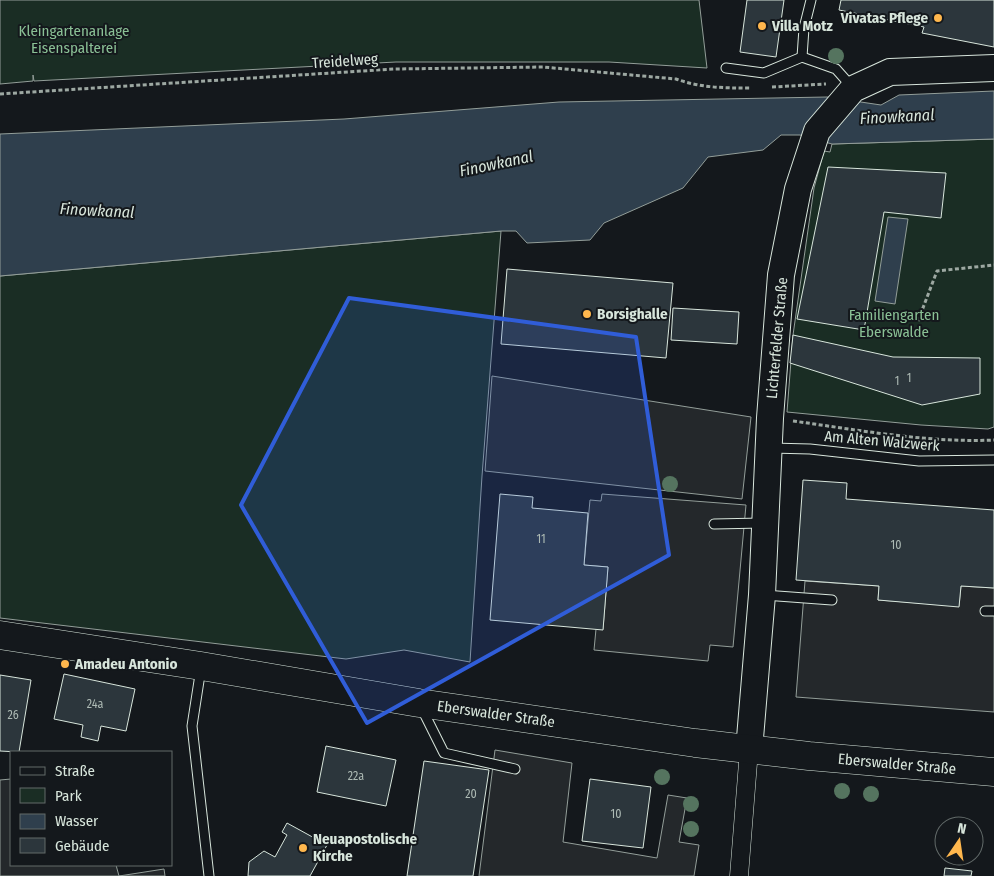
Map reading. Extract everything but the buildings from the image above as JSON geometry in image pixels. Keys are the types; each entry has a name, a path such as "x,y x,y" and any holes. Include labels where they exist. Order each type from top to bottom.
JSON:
{"main road":[{"name":"Lichterfelder Straße","path":"749,750 762,595 770,418 781,275 798,189 809,151 817,131 853,89 890,72 994,68"},
{"name":"Eberswalder Straße","path":"0,635 419,702 749,750 994,772"}],"street":[{"path":"739,876 749,750"}],"lane":[{"path":"802,57 804,28 811,0"},
{"path":"726,68 764,73 802,57 836,68 853,89"},
{"name":"Am Alten Walzwerk","path":"769,448 810,449 919,461 994,460"},
{"path":"714,524 765,523"},
{"path":"762,595 832,600"},
{"path":"201,666 192,726 209,876"},
{"path":"419,702 444,753 515,769"}],"path":[{"name":"Treidelweg","path":"0,94 394,69 524,67 676,79 691,85"},
{"path":"918,321 937,270 994,265"},
{"path":"770,418 928,439 994,440"}],"highlighted area":[{"path":"349,298 636,337 669,555 367,723 241,505"}],"green space":[{"name":"Kleingartenanlage Eisenspalterei","path":"0,0 699,0 707,68 609,62 396,62 34,81 33,75 33,81 0,84"},
{"name":"Familiengarten Eberswalde","path":"994,139 994,427 988,429 921,425 787,412 793,335 814,188 824,151 830,152 832,144"},
{"path":"501,231 470,662 404,650 346,659 0,618 0,276"}],"shaded area":[{"path":"492,376 751,417 742,499 485,471"},
{"path":"602,494 746,505 733,647 710,645 708,661 594,650 596,629 603,629 608,567 584,565 590,500 601,501"},
{"path":"805,581 879,586 878,600 959,606 961,586 994,588 994,712 796,697"},
{"path":"495,750 572,763 563,842 657,858 668,795 687,798 679,842 699,845 694,876 479,876"},
{"path":"10,779 10,866 116,866 119,876 0,876 0,780"},
{"path":"164,869 165,876 119,876"}],"water":[{"name":"Finowkanal","path":"994,91 994,139 832,144 800,135 781,135 763,150 708,157 683,188 604,223 590,240 527,243 516,231 501,231 0,276 0,134 344,119 559,102 827,97 881,105 899,95"},
{"path":"888,217 908,219 895,304 875,301"}],"place":[{"name":"Vivatas Pflege","path":"938,18"},
{"name":"Villa Motz","path":"762,26"},
{"name":"Borsighalle","path":"587,314"},
{"name":"Amadeu Antonio","path":"65,664"},
{"name":"Neuapostolische Kirche","path":"303,848"}]}
